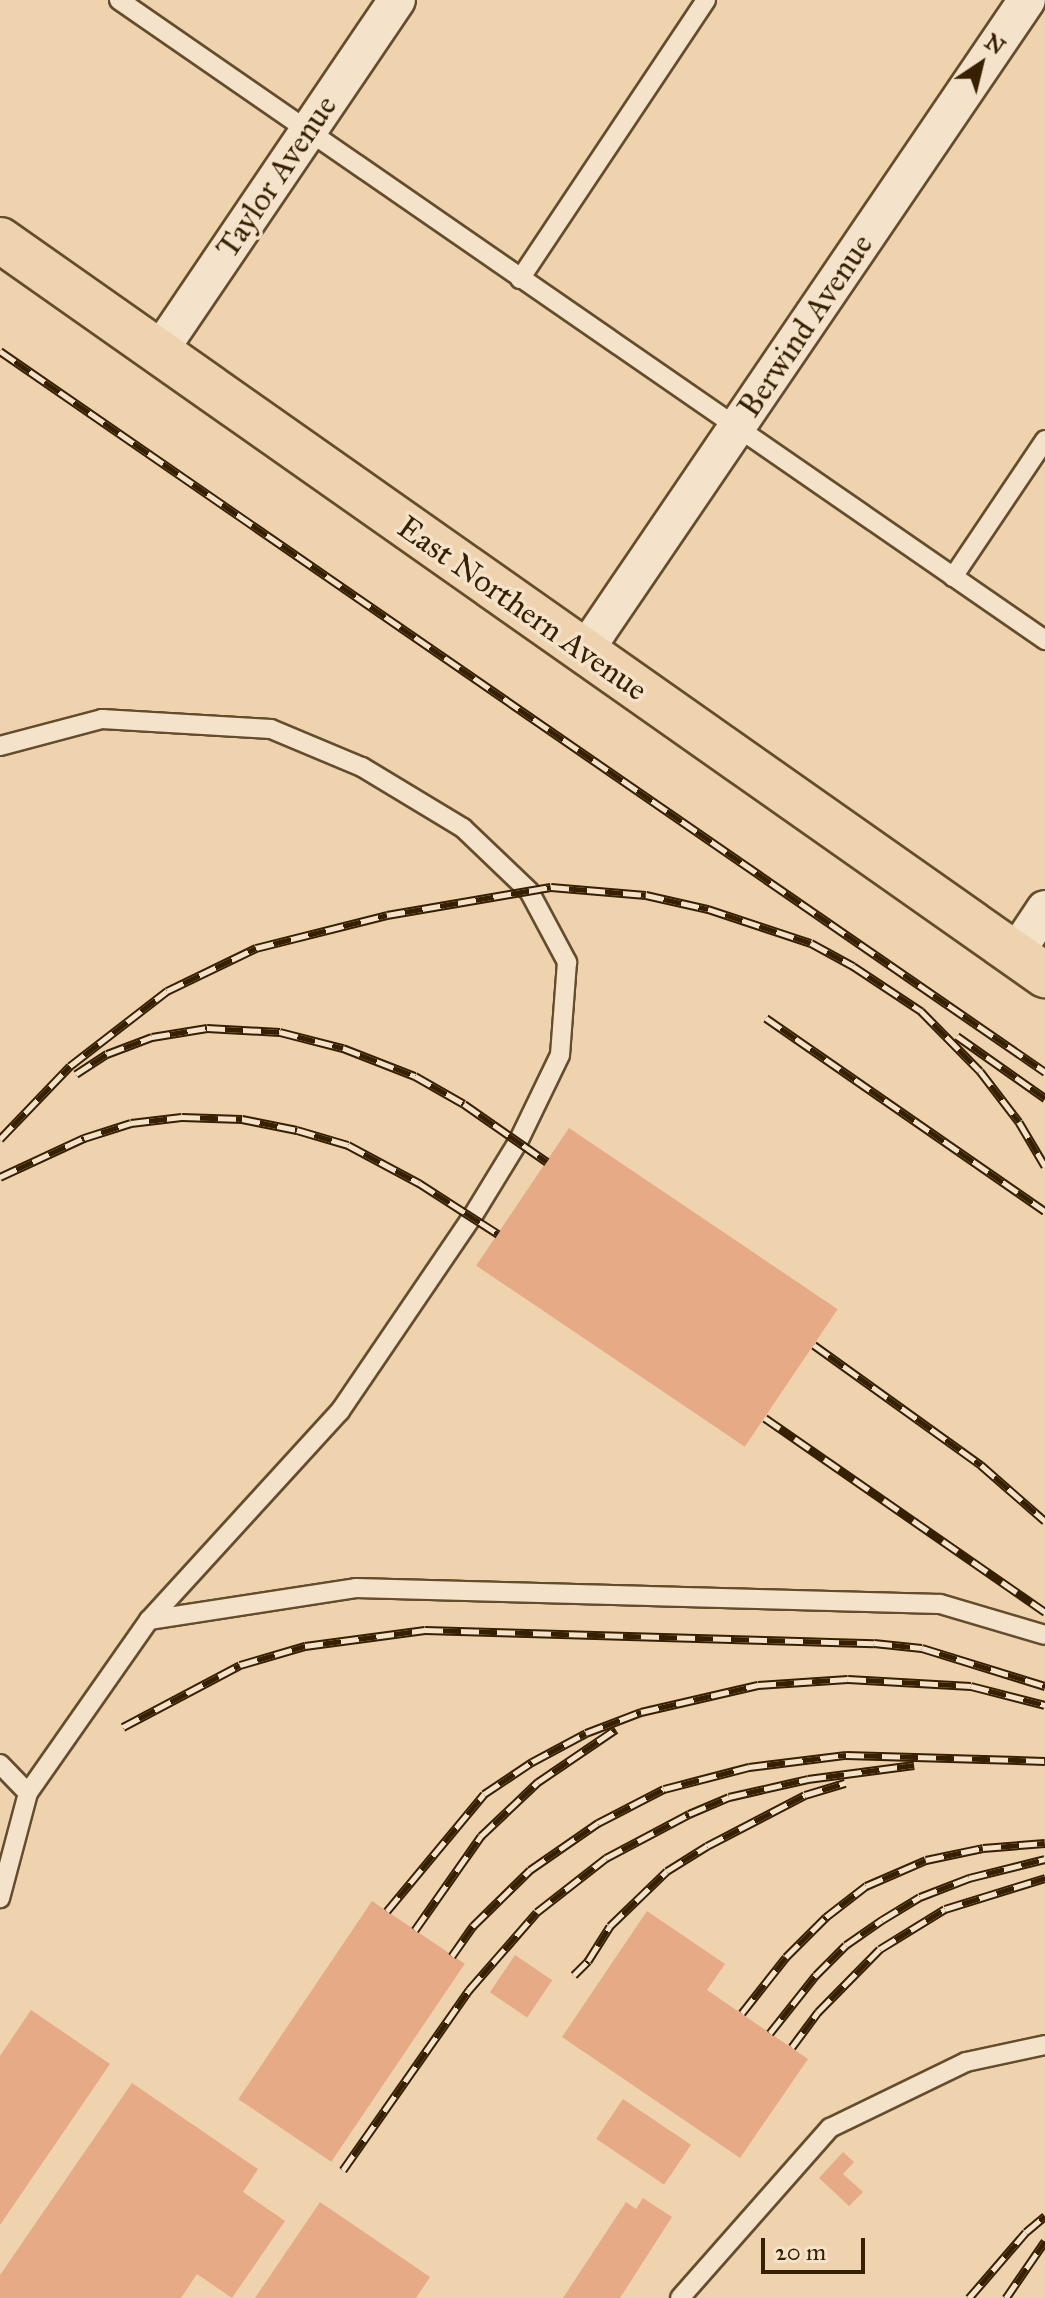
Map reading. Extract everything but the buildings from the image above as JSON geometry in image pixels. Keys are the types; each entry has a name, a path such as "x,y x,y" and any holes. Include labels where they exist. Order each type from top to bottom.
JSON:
{"main road":[{"name":"East Northern Avenue","path":"0,240 1030,965"}],"street":[{"name":"Taylor Avenue","path":"158,353 397,0"},
{"name":"Berwind Avenue","path":"584,652 1027,0"},
{"path":"1030,965 1045,909"}],"lane":[{"path":"119,0 1045,640"},
{"path":"520,279 706,0"},
{"path":"953,577 1045,440"},
{"path":"0,746 102,719 271,729 362,767 463,828 529,891 567,962 560,1055 518,1142 472,1217 340,1411 149,1620 28,1793 0,1898"},
{"path":"149,1620 356,1588 940,1604 1045,1635"},
{"path":"0,1764 28,1793"},
{"path":"680,2298 830,2128 966,2062 1045,2045"}],"railway":[{"path":"0,351 1045,1072"},
{"path":"0,1139 70,1066 167,991 256,948 387,915 551,887 646,895 708,909 811,943 853,966 921,1011 980,1071 1019,1122 1045,1166"},
{"path":"766,1018 1045,1211"},
{"path":"76,1074 107,1054 152,1037 207,1028 280,1032 343,1048 415,1076 464,1104 547,1162"},
{"path":"957,1036 1045,1098"},
{"path":"0,1177 84,1138 131,1123 182,1117 242,1119 297,1130 348,1145 419,1183 498,1234"},
{"path":"814,1345 981,1465 1045,1521"},
{"path":"765,1418 1045,1612"},
{"path":"123,1727 240,1665 305,1646 425,1630 874,1643 922,1648 1045,1686"},
{"path":"387,1911 484,1794 532,1762 586,1733 641,1712 758,1685 848,1679 971,1686 1045,1705"},
{"path":"415,1930 481,1836 538,1782 616,1729"},
{"path":"452,1956 473,1926 530,1870 598,1823 664,1789 749,1767 846,1755 1045,1761"},
{"path":"343,2170 469,1990 537,1912 606,1858 689,1814 729,1797 808,1779 914,1765"},
{"path":"574,1975 588,1961 610,1926 667,1871 707,1846 805,1795 845,1783"},
{"path":"742,2013 786,1957 826,1917 866,1886 926,1860 983,1848 1045,1843"},
{"path":"770,2033 816,1975 846,1945 882,1920 920,1897 969,1878 1045,1859"},
{"path":"792,2047 818,2012 880,1949 945,1909 1045,1878"},
{"path":"969,2298 1026,2232 1045,2216"},
{"path":"1006,2298 1045,2241"}]}
